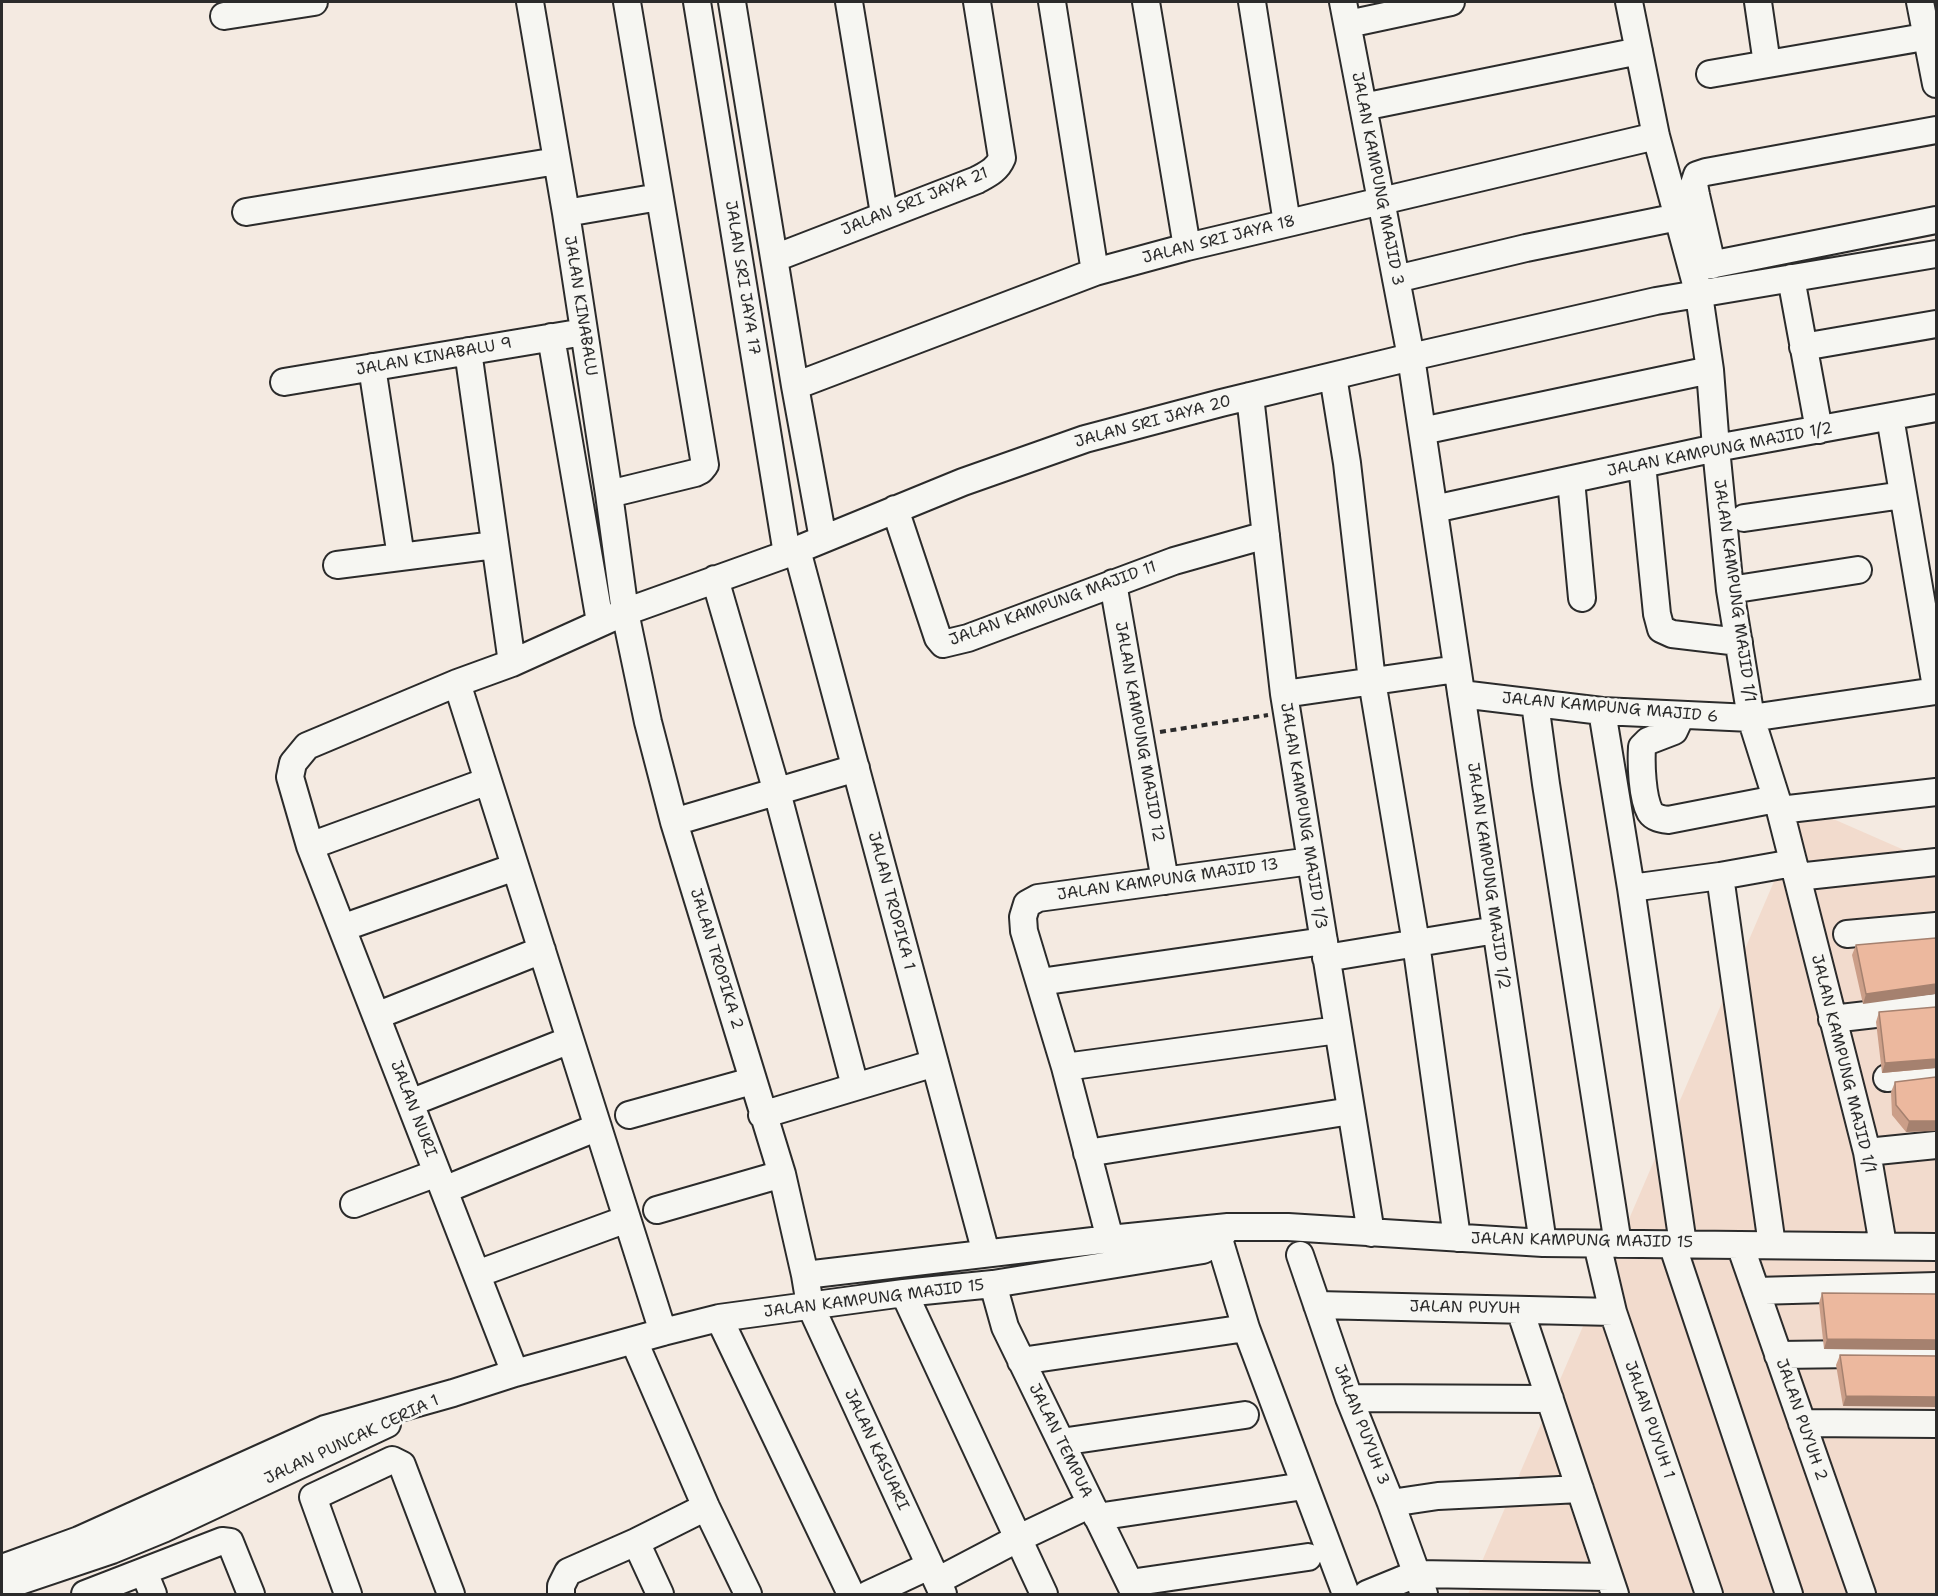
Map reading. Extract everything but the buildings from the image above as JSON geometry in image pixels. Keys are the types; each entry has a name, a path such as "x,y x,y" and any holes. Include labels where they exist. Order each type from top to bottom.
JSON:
{"street":[{"path":"224,16 314,2"},
{"name":"JALAN KINABALU","path":"530,2 566,213 625,612"},
{"path":"609,495 695,473 705,465 627,2"},
{"name":"JALAN SRI JAYA 17","path":"697,2 792,552"},
{"path":"732,2 795,386 823,539"},
{"path":"849,2 884,214"},
{"name":"JALAN SRI JAYA 21","path":"775,258 977,180 999,165 1002,158 977,2"},
{"path":"1052,2 1095,272"},
{"path":"1146,2 1187,247"},
{"path":"1252,2 1287,223"},
{"path":"1346,13 1451,2"},
{"name":"JALAN KAMPUNG MAJID 1/1","path":"1629,2 1656,136 1678,217 1701,267 1699,295 1710,370 1730,590 1751,718 1778,804 1867,1152 1883,1245"},
{"path":"1758,2 1767,64"},
{"path":"1920,2 1932,36 1936,84"},
{"name":"JALAN KAMPUNG MAJID 3","path":"1346,13 1411,357"},
{"path":"1710,74 1932,36"},
{"path":"1363,106 1639,51"},
{"path":"1936,130 1706,172 1697,175 1694,184 1701,267 1936,220"},
{"name":"JALAN SRI JAYA 18","path":"795,386 1095,272 1187,247 1656,136"},
{"path":"246,212 557,161"},
{"path":"566,213 659,197"},
{"path":"1396,279 1526,248 1678,217"},
{"name":"JALAN SRI JAYA 20","path":"457,684 512,663 625,612 792,552 963,482 1085,439 1411,357 1656,301 1936,254"},
{"path":"1791,278 1819,430"},
{"path":"1803,347 1936,324"},
{"name":"JALAN KINABALU 9","path":"284,382 584,332"},
{"path":"551,337 600,622"},
{"path":"468,351 512,663"},
{"name":"JALAN KAMPUNG MAJID 1/2","path":"1411,357 1543,1243"},
{"path":"372,367 400,557"},
{"path":"1422,431 1710,370"},
{"path":"1333,376 1347,463 1372,681 1416,943 1457,1238"},
{"name":"JALAN KAMPUNG MAJID 1/3","path":"1250,396 1285,703 1371,1233"},
{"name":"JALAN KAMPUNG MAJID 1/2","path":"1434,509 1716,448 1936,408"},
{"path":"1890,417 1936,689"},
{"path":"1642,464 1657,614 1661,629 1672,634 1739,642"},
{"path":"1571,480 1582,598"},
{"path":"1744,518 1903,495"},
{"name":"JALAN KAMPUNG MAJID 11","path":"896,509 938,638 943,644 968,638 1174,561 1266,535"},
{"path":"337,565 495,545"},
{"name":"JALAN TROPIKA 1","path":"792,552 856,768 986,1253"},
{"path":"1730,590 1858,570"},
{"path":"715,579 777,792 855,1086"},
{"name":"JALAN KAMPUNG MAJID 12","path":"1113,583 1165,881"},
{"name":"JALAN TROPIKA 2","path":"625,612 648,722 674,822 762,1115 782,1174 810,1305"},
{"path":"1285,703 1372,681 1457,669"},
{"path":"457,684 663,1332"},
{"name":"JALAN NURI","path":"457,684 307,746 293,763 290,777 310,846 515,1373"},
{"name":"JALAN KAMPUNG MAJID 6","path":"1461,694 1602,711 1751,718 1936,689"},
{"name":"JALAN PUYUH 1","path":"1535,703 1607,1244 1613,1312 1709,1594"},
{"path":"1602,711 1631,888 1677,1244 1789,1594"},
{"path":"1681,716 1674,731 1648,741 1641,747 1645,791 1650,812 1657,818 1668,820 1778,804 1936,792"},
{"path":"674,822 856,768"},
{"path":"310,846 488,781"},
{"name":"JALAN KAMPUNG MAJID 13","path":"1040,982 1024,931 1023,916 1027,904 1038,898 1311,861"},
{"path":"1631,888 1720,876 1936,862"},
{"path":"342,928 515,867"},
{"path":"1720,876 1772,1245"},
{"path":"1847,934 1936,926"},
{"path":"1110,1239 1040,982 1325,949 1416,943 1496,930"},
{"path":"376,1016 542,950"},
{"path":"1832,1019 1936,1007"},
{"path":"1065,1067 1338,1030"},
{"path":"410,1103 570,1040"},
{"path":"762,1115 935,1064"},
{"path":"1887,1078 1936,1073"},
{"path":"629,1115 752,1081"},
{"path":"1087,1153 1351,1111"},
{"path":"354,1204 440,1181 598,1127"},
{"path":"1867,1152 1936,1145"},
{"path":"657,1210 782,1174"},
{"path":"477,1274 627,1219"},
{"name":"JALAN KAMPUNG MAJID 15","path":"805,1275 1110,1239 1288,1227 1543,1243 1936,1247"},
{"path":"1223,1233 1246,1328 1346,1594"},
{"name":"JALAN KAMPUNG MAJID 15","path":"453,1392 718,1318 904,1293 993,1284 1203,1250 1223,1233"},
{"name":"JALAN PUYUH 2","path":"1740,1245 1862,1594"},
{"name":"JALAN PUYUH 3","path":"1300,1255 1349,1398 1420,1584"},
{"name":"JALAN TEMPUA","path":"993,1284 1005,1327 1132,1589"},
{"path":"1756,1291 1936,1286"},
{"path":"904,1293 1044,1594"},
{"name":"JALAN KASUARI","path":"810,1305 936,1580"},
{"name":"JALAN PUYUH","path":"1317,1305 1613,1312"},
{"path":"1367,1594 1420,1584 1612,1586 1520,1310"},
{"path":"718,1318 851,1594"},
{"path":"1021,1361 1246,1328"},
{"path":"634,1341 706,1507 748,1594"},
{"path":"1778,1355 1936,1353"},
{"name":"JALAN PUNCAK CERIA 1","path":"2,1568 79,1540 325,1429 453,1392"},
{"name":"JALAN PUNCAK CERIA 1","path":"2,1587 112,1550 163,1529 453,1392"},
{"path":"1349,1398 1550,1399"},
{"path":"1061,1443 1245,1415"},
{"path":"1802,1423 1936,1424"},
{"path":"348,1594 314,1497 392,1460 402,1465 451,1594"},
{"path":"869,1594 936,1580 1017,1539 1094,1511 1304,1486"},
{"path":"1391,1503 1438,1496 1580,1489"},
{"path":"553,1592 568,1572 636,1542 706,1507"},
{"path":"85,1594 148,1583 222,1541 230,1542 251,1594"},
{"path":"636,1542 660,1594"},
{"path":"1132,1589 1308,1557"}],"path":[{"path":"1139,736 1285,703"}],"shaded area":[{"path":"1806,807 1936,864 1936,1594 1468,1594"}]}
